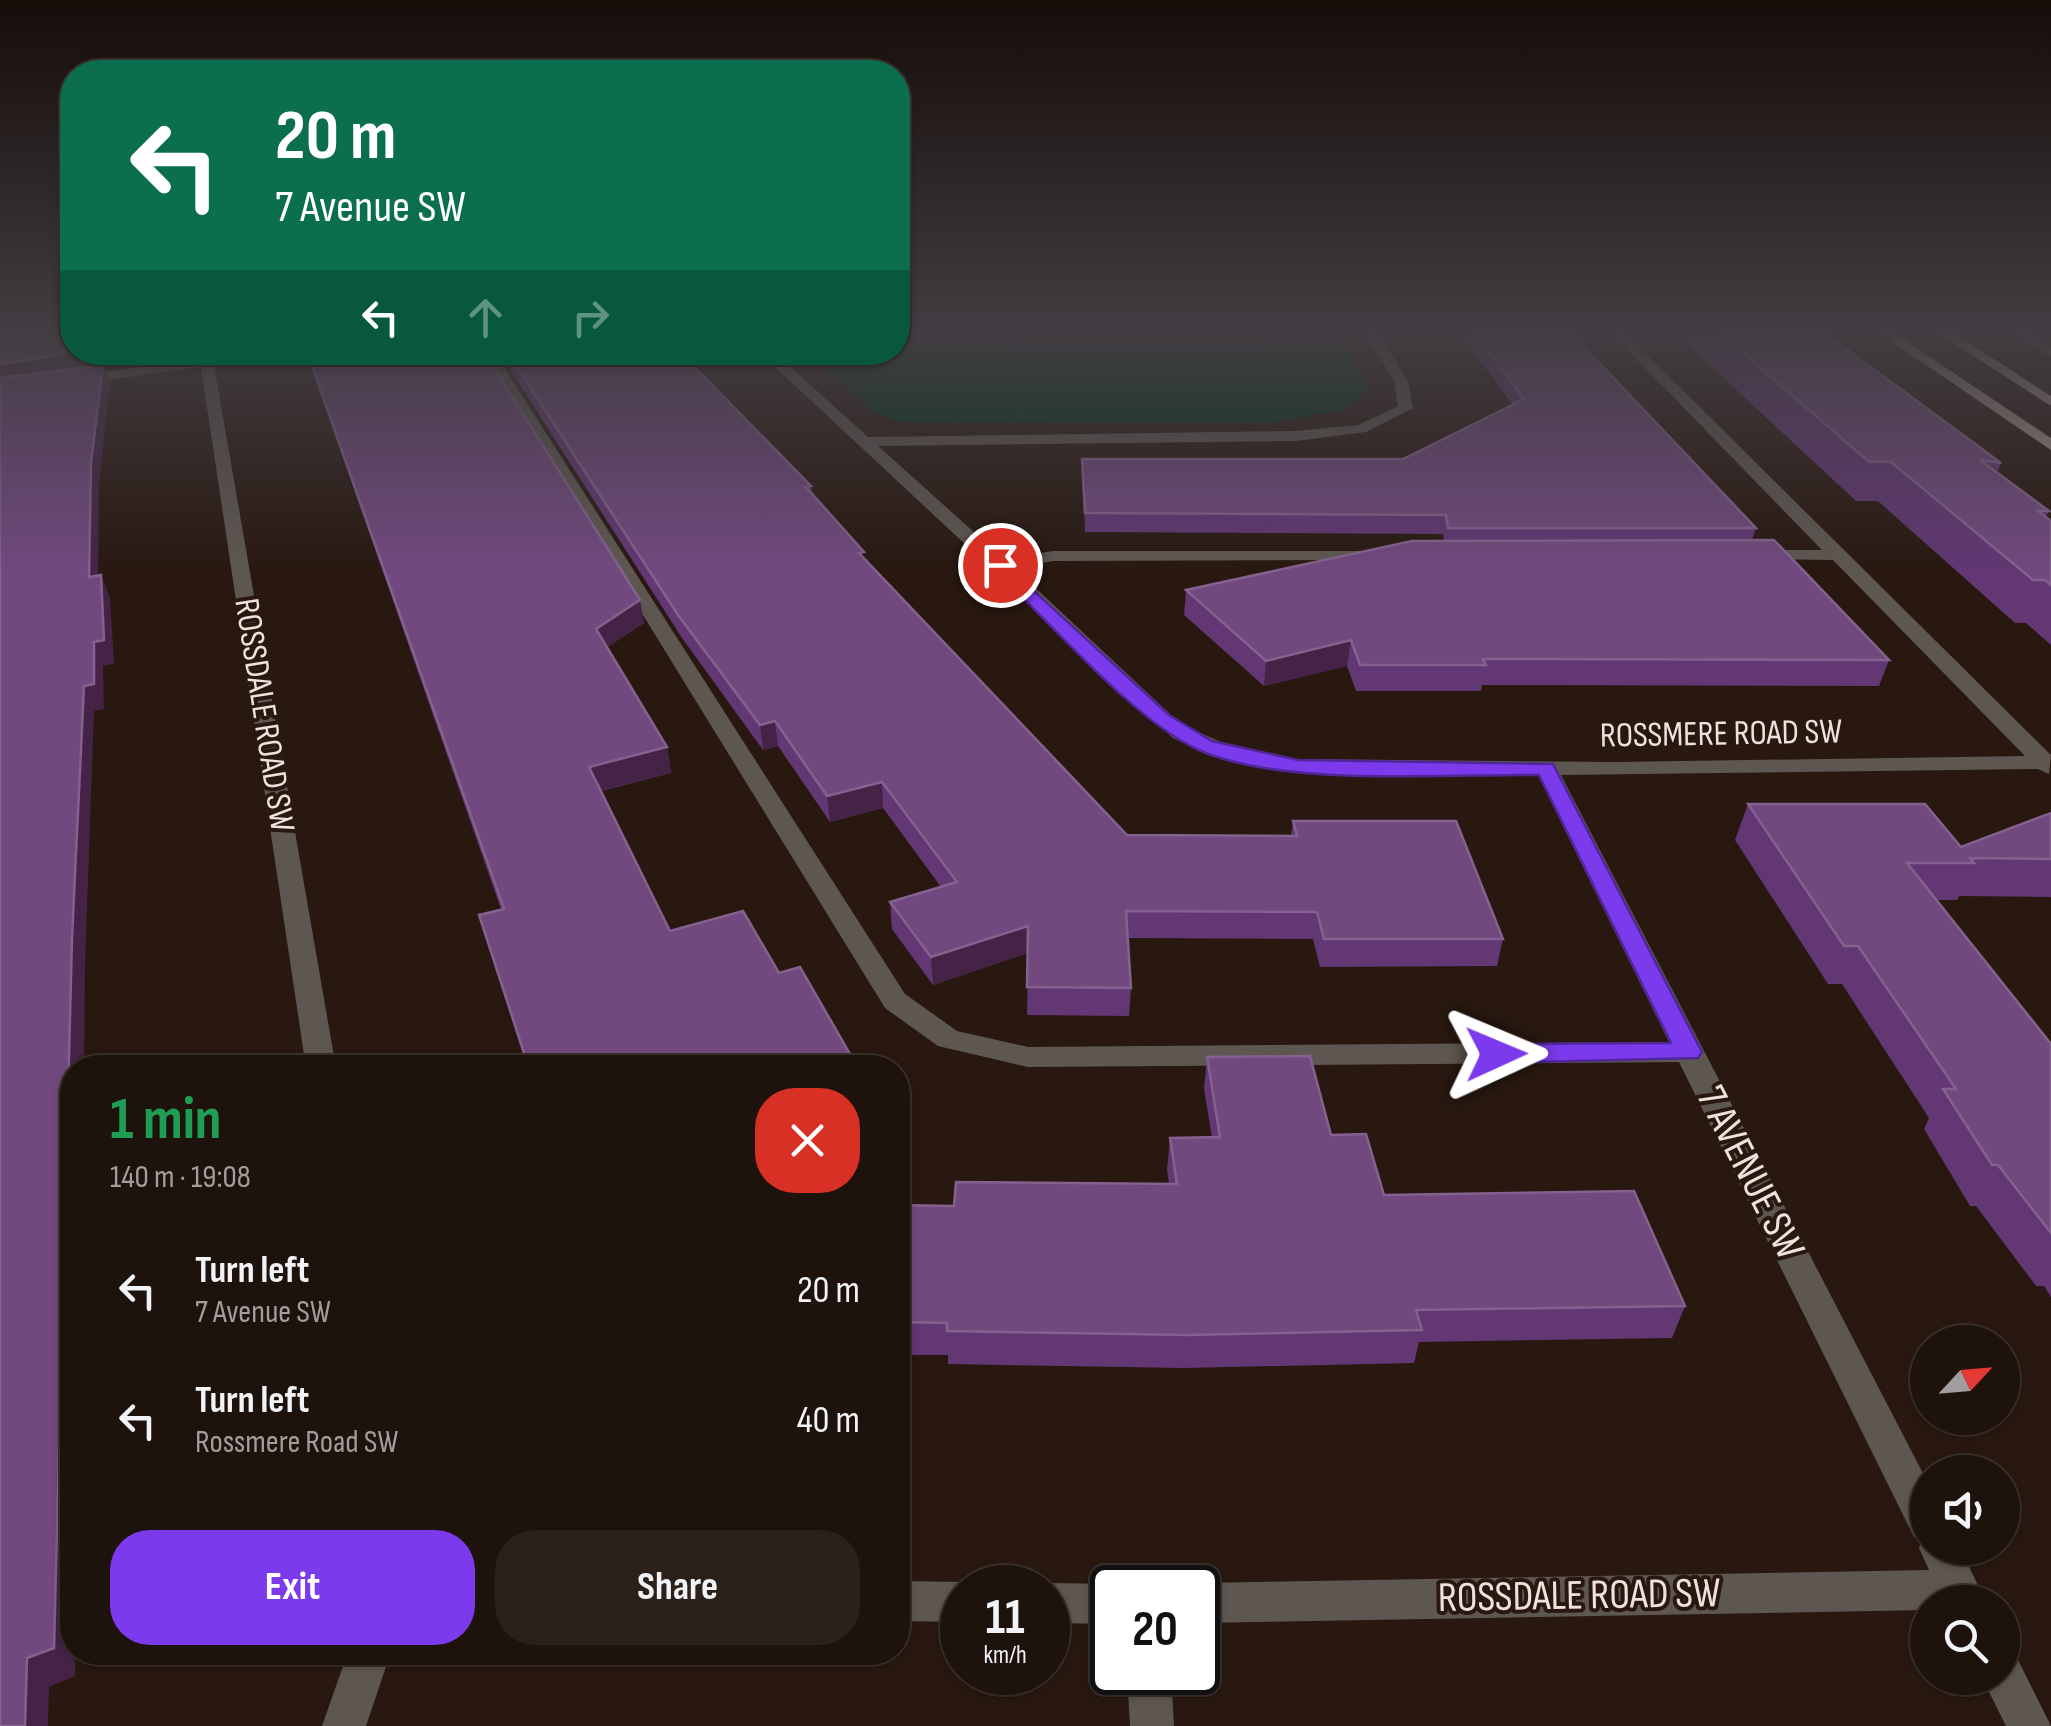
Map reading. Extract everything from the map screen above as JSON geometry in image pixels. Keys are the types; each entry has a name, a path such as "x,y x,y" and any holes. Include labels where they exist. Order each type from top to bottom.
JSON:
{"main road":[{"path":"2001,412 2051,445"}],"street":[{"name":"ROSSDALE ROAD SW","path":"215,412 319,1055"},
{"path":"524,412 895,1001 948,1038 1028,1056 1688,1052"},
{"name":"ROSSMERE ROAD SW","path":"831,412 1162,719 1204,745 1232,755 1298,766 2049,765"},
{"path":"865,442 1296,436 1361,429 1398,412"},
{"path":"1694,412 2049,765"},
{"path":"1000,565 1053,556 1406,555"},
{"path":"1739,555 1837,555"},
{"name":"7 AVENUE SW","path":"1546,768 1910,1489"},
{"name":"ROSSDALE ROAD SW","path":"1220,1603 1910,1596"},
{"path":"910,1601 940,1602"},
{"path":"344,1726 365,1665"},
{"path":"1150,1695 1152,1726"},
{"path":"2013,1695 2029,1726"}],"green space":[{"path":"1333,412 1267,423 903,422 876,413"}],"building":[{"path":"0,412 97,412 91,463 89,577 101,575 104,640 94,642 94,684 84,686 69,1055 60,1055 60,1411 54,1648 27,1658 25,1726 0,1726"},
{"path":"328,412 521,412 640,600 596,629 667,747 589,767 670,931 743,911 779,973 800,967 851,1055 525,1055 479,915 504,909"},
{"path":"546,412 738,412 811,486 806,487 864,552 859,553 1127,835 1297,836 1293,821 1456,821 1503,939 1324,939 1317,912 1126,911 1131,988 1027,987 1028,926 931,957 890,902 957,882 882,782 827,796 775,721 760,725 678,615"},
{"path":"1499,412 1645,412 1756,528 1448,528 1446,515 1085,513 1082,459 1403,459"},
{"path":"1811,412 1931,412 2001,463 1980,460 2049,511 2038,511 2051,521 2051,585 2045,580 2033,580 1891,462 1869,462"},
{"path":"1774,540 1889,660 1483,659 1486,665 1360,665 1351,640 1266,661 1186,590 1412,541"},
{"path":"1748,804 1925,804 1961,847 2051,813 2051,859 1970,858 1974,863 1907,863 2051,1044 2051,1233 1998,1165 1992,1165 1943,1089 1956,1089 1858,946 1844,946"},
{"path":"1310,1056 1331,1135 1366,1134 1384,1195 1634,1191 1685,1306 1416,1310 1422,1330 1188,1335 947,1331 947,1323 910,1322 910,1205 954,1206 956,1182 1177,1184 1170,1138 1220,1137 1207,1057"}],"route":[{"path":"1000,565 1162,719 1204,745 1232,755 1298,766 1546,768 1688,1052 1496,1054"}]}
